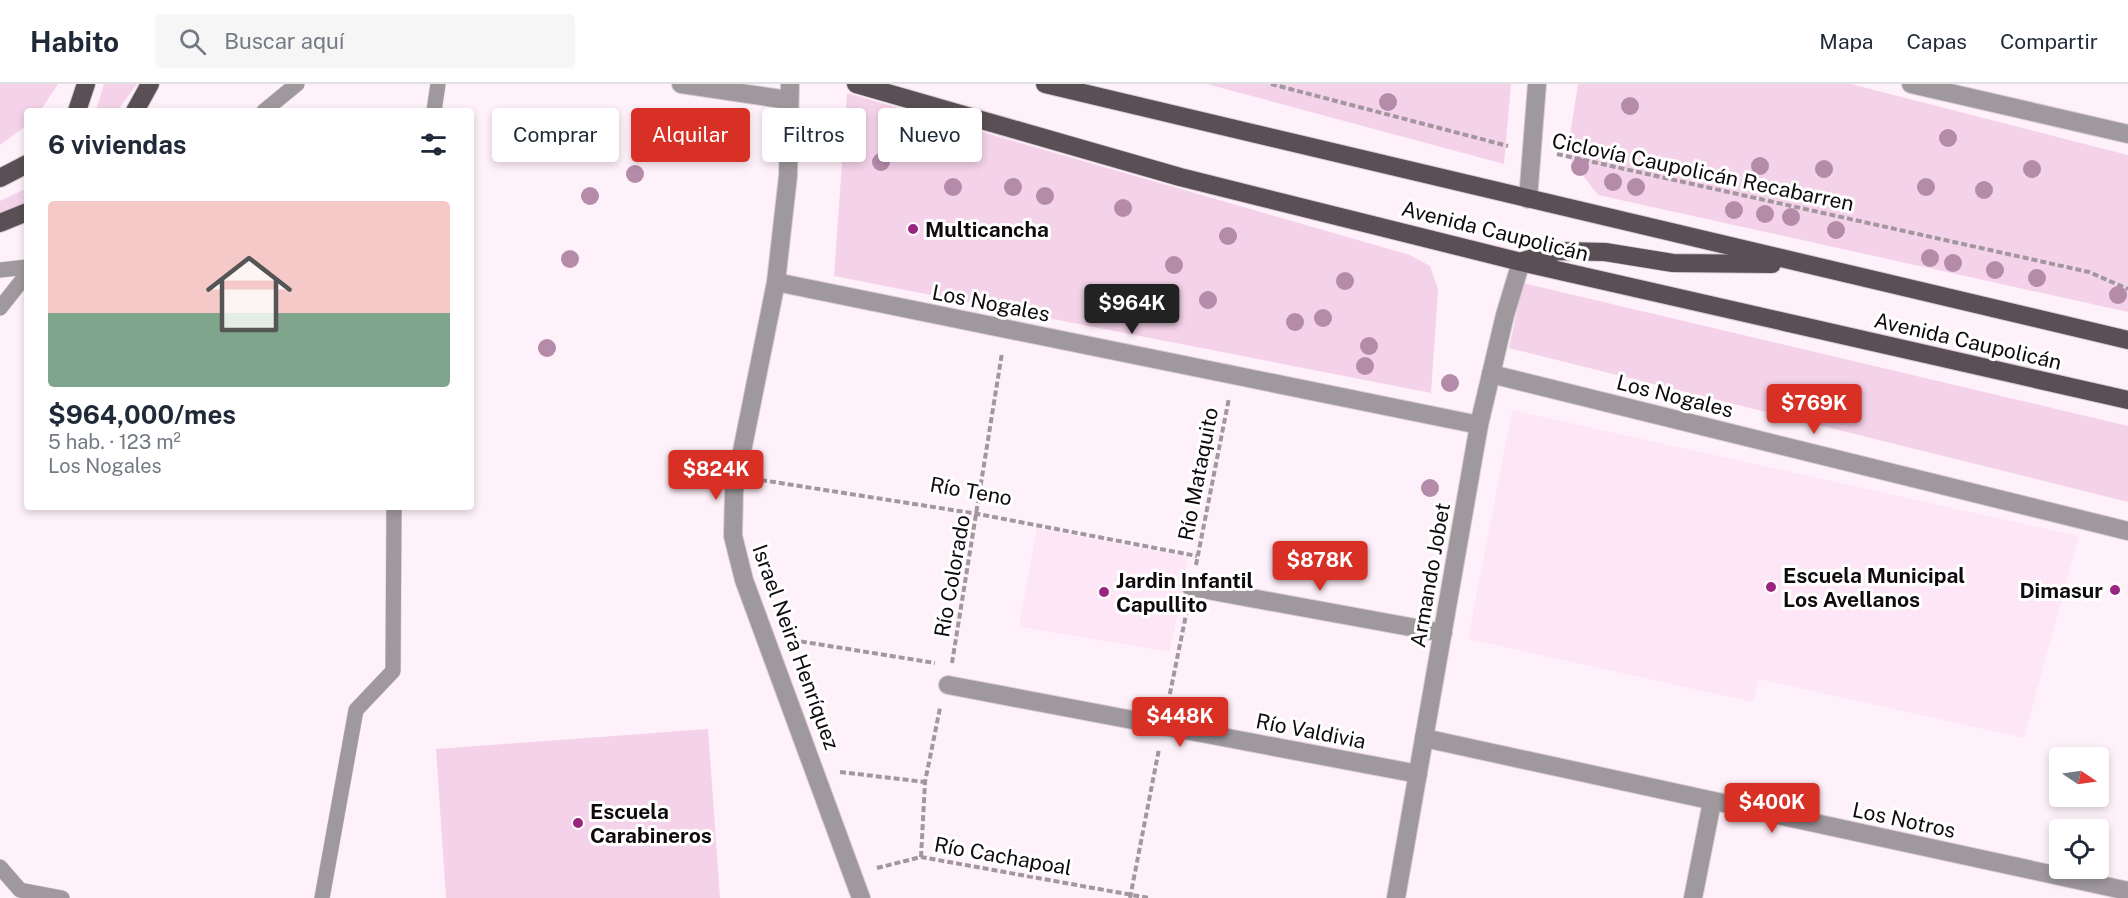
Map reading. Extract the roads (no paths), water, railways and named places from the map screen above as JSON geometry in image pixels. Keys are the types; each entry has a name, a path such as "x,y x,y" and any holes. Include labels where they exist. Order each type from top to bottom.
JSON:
{"main road":[{"path":"78,108 86,84"},
{"path":"137,108 150,84"},
{"name":"Avenida Caupolicán","path":"856,84 1180,177 1521,262 2128,400"},
{"name":"Avenida Caupolicán","path":"1045,84 2128,340"},
{"path":"0,178 24,166"},
{"path":"0,223 24,213"},
{"path":"1521,262 1558,251 1570,251 1605,252 1673,263 1727,266 1798,263"}],"street":[{"path":"681,84 789,92"},
{"path":"1528,199 1537,84"},
{"path":"1911,84 2128,134"},
{"name":"Israel Neira Henríquez","path":"789,92 788,176 776,282 736,477 733,536 744,580 861,898"},
{"name":"Armando Jobet","path":"1396,898 1479,425 1521,262"},
{"name":"Los Nogales","path":"776,282 1233,373 1479,425"},
{"name":"Los Nogales","path":"1491,374 2128,531"},
{"path":"1191,587 1443,633"},
{"name":"Río Valdivia","path":"948,686 1418,774"},
{"name":"Los Notros","path":"1424,738 2128,891"},
{"path":"1693,898 1712,802"}],"lane":[{"path":"268,108 297,84"},
{"path":"434,108 438,84"},
{"path":"0,270 24,267"},
{"path":"0,308 24,278"},
{"path":"322,898 356,710 393,671 394,510"},
{"path":"0,867 20,890 62,898"}],"place":[{"name":"Multicancha","path":"913,229"},
{"name":"Escuela Municipal Los Avellanos","path":"1771,587"},
{"name":"Dimasur","path":"2115,590"},
{"name":"Jardin Infantil Capullito","path":"1104,592"},
{"name":"Escuela Carabineros","path":"578,823"}]}
